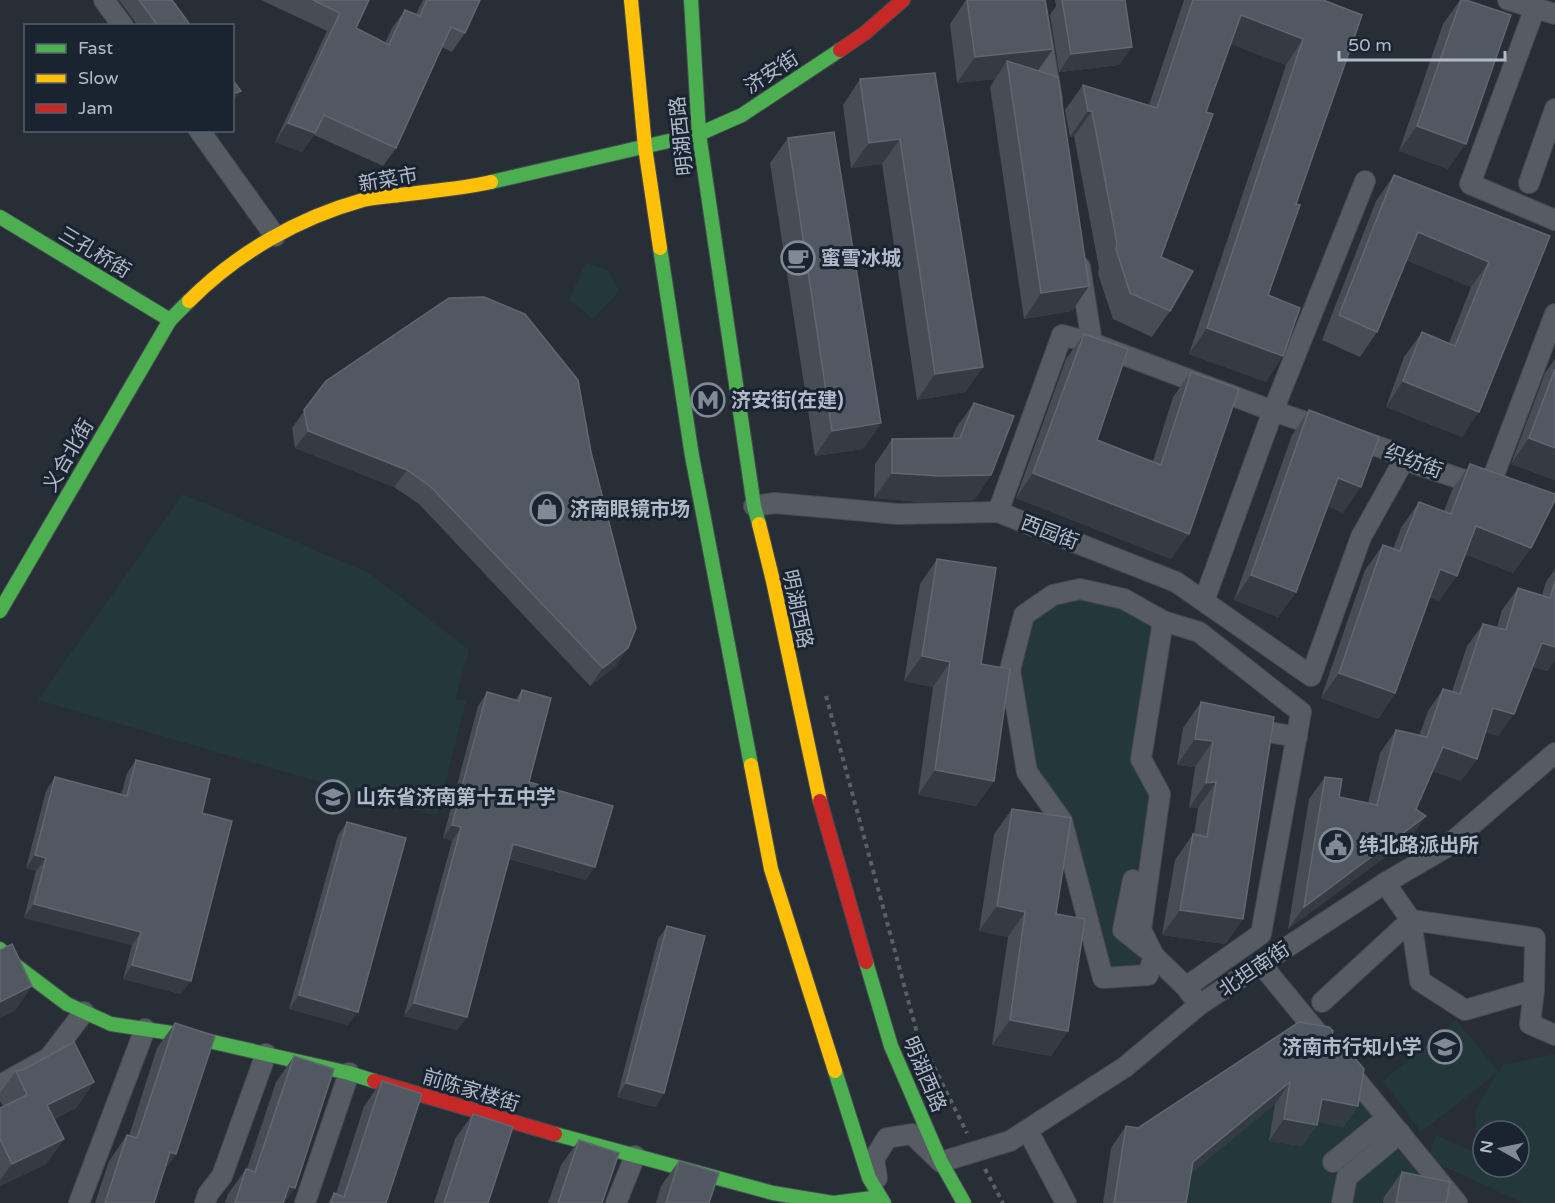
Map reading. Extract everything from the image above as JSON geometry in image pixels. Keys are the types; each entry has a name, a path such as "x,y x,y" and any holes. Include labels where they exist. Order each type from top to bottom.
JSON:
{"main road":[{"name":"明湖西路","path":"631,0 645,147 692,456 771,869 869,1178 882,1200"},
{"name":"明湖西路","path":"691,0 699,134 754,506 773,581 822,813 891,1046 941,1162 964,1203"},
{"name":"济安街","path":"645,147 699,134 742,115 865,33 903,0"},
{"name":"新菜市","path":"170,320 204,286 239,258 275,236 316,217 364,200 478,185 645,147"},
{"name":"三孔桥街","path":"0,217 170,320"},
{"name":"义合北街","path":"0,610 170,320"},
{"name":"前陈家楼街","path":"0,949 6,958 58,997 111,1024 178,1034 349,1072 512,1123 634,1156 770,1198 833,1203 882,1200"}],"street":[{"path":"104,0 122,24"},
{"path":"1035,0 1054,114"},
{"path":"1508,0 1555,14"},
{"path":"1535,8 1470,184 1555,220"},
{"path":"1529,183 1555,109"},
{"path":"200,132 275,236"},
{"path":"1204,602 1273,411 1365,181"},
{"path":"1077,252 1092,343"},
{"path":"1489,488 1555,314"},
{"name":"织纺街","path":"998,512 1062,335 1092,343 1273,411 1388,450 1404,460 1511,496"},
{"name":"西园街","path":"754,506 775,503 898,514 998,512 1176,582 1311,675 1361,537 1404,460"},
{"path":"1163,621 1141,759 1160,794 1141,930 1154,956 1148,975 1103,978 1062,821 1027,772 1010,670 1024,615 1053,595 1080,589 1124,599 1163,621 1199,632 1301,712 1261,934 1186,987"},
{"path":"1232,725 1296,737"},
{"name":"北坦南街","path":"941,1162 1010,1141 1125,1068 1199,1005 1386,883 1445,848 1555,753"},
{"path":"1133,880 1123,930 1186,987 1199,1005"},
{"path":"1386,883 1411,920 1419,981 1465,1010 1534,990"},
{"path":"1411,920 1534,938 1534,990 1530,1024 1555,1035"},
{"path":"1322,1002 1411,920"},
{"path":"1261,964 1457,1203"},
{"path":"0,1085 49,1058 84,1012"},
{"path":"80,1203 145,1029"},
{"path":"205,1203 208,1194 222,1176 266,1054"},
{"path":"305,1203 349,1072"},
{"path":"1333,1162 1387,1118"},
{"path":"1028,1131 1066,1203"},
{"path":"1342,1203 1347,1177 1400,1133"},
{"path":"882,1200 874,1159 887,1138 912,1134 941,1162"},
{"path":"616,1203 634,1156"}],"path":[{"path":"825,692 918,1033 1003,1203"}],"green space":[{"path":"586,263 608,270 619,291 593,319 569,299"},
{"path":"183,494 369,573 469,650 455,699 466,700 437,816 38,700"},
{"path":"1080,589 1163,621 1141,759 1160,794 1141,929 1148,975 1103,978 1086,908 1027,772 1010,670 1024,615"},
{"path":"1456,1020 1499,1072 1503,1065 1555,1054 1555,1203 1523,1203 1471,1179 1531,1179 1531,1119 1476,1119 1475,1111 1498,1072 1421,1132 1383,1081"},
{"path":"1373,1100 1457,1203 1175,1203 1178,1184 1275,1104 1307,1120 1347,1101"},
{"path":"1436,1135 1471,1151 1471,1179 1428,1159"}],"building":[{"path":"139,0 172,0 190,24 157,24"},
{"path":"313,0 369,0 356,28 389,45 405,10 420,16 427,0 480,0 465,33 451,27 396,148 324,115 315,133 288,123 340,13"},
{"path":"967,0 1045,0 1053,49 975,57"},
{"path":"1062,0 1125,0 1132,47 1071,54"},
{"path":"1193,0 1323,0 1362,15 1296,204 1300,205 1268,295 1300,308 1283,356 1207,328 1303,39 1241,15 1206,112 1213,114 1161,257 1193,271 1170,311 1130,293 1116,249 1117,243 1092,111 1088,111 1083,85 1157,108"},
{"path":"1461,0 1511,15 1466,144 1417,126"},
{"path":"1007,61 1058,77 1089,286 1041,293"},
{"path":"935,73 983,367 935,374 900,139 869,143 860,79"},
{"path":"234,82 241,91 234,93"},
{"path":"834,132 881,423 832,431 788,138"},
{"path":"1394,175 1550,236 1479,412 1403,381 1422,332 1455,346 1489,262 1418,232 1377,332 1339,315"},
{"path":"484,297 525,314 578,380 591,452 636,628 628,648 603,668 431,487 407,470 308,431 304,410 326,381 449,298"},
{"path":"1084,334 1128,349 1097,440 1161,465 1191,372 1239,389 1189,534 1033,473"},
{"path":"1555,369 1555,448 1529,438"},
{"path":"974,403 1014,416 991,475 940,476 892,473 892,439 960,438"},
{"path":"1309,410 1379,437 1361,487 1338,478 1296,592 1251,575"},
{"path":"1470,464 1555,494 1555,500 1531,548 1476,526 1457,576 1440,569 1395,693 1339,673 1383,545 1400,551 1419,502 1451,514"},
{"path":"937,559 996,568 981,664 1010,669 994,781 935,770 950,662 922,656"},
{"path":"1555,581 1555,647 1542,643 1514,714 1493,708 1477,759 1443,747 1416,809 1426,816 1304,907 1325,777 1342,779 1339,797 1377,805 1396,730 1427,737 1443,689 1460,694 1483,624 1506,630 1518,588 1550,598"},
{"path":"522,690 551,698 529,782 613,806 595,867 513,844 467,1017 414,1003 461,827 452,825 487,692 519,701"},
{"path":"1201,702 1274,717 1243,919 1180,910 1193,834 1207,837 1216,782 1206,783 1213,741 1195,739"},
{"path":"136,760 210,779 202,813 232,821 191,981 132,965 141,932 34,904 46,858 35,855 55,777 127,796"},
{"path":"1012,809 1071,818 1056,914 1085,919 1068,1031 1010,1020 1025,912 997,906"},
{"path":"347,822 406,838 358,1012 299,995"},
{"path":"667,926 705,936 664,1093 626,1083"},
{"path":"12,944 32,986 0,1002 0,950"},
{"path":"1299,1022 1329,1027 1333,1031 1329,1052 1353,1056 1364,1069 1358,1106 1322,1099 1317,1125 1284,1119 1290,1082 1193,1162 1186,1203 1114,1203 1126,1126 1138,1128"},
{"path":"175,1023 215,1036 176,1154 170,1152 154,1203 105,1203 127,1135 137,1138"},
{"path":"74,1042 94,1082 47,1105 64,1139 12,1164 0,1139 0,1108 27,1095 16,1071 23,1070"},
{"path":"294,1056 334,1069 295,1188 289,1186 283,1203 235,1203 246,1169 255,1172"},
{"path":"382,1081 422,1094 386,1203 331,1203 334,1193 344,1197"},
{"path":"473,1114 513,1127 488,1203 444,1203"},
{"path":"579,1140 619,1153 602,1203 558,1203"},
{"path":"679,1161 719,1173 709,1203 666,1203"},
{"path":"1402,1172 1450,1182 1446,1203 1396,1203"}],"traffic: fast":[{"path":"691,0 699,134 754,506 759,524"},
{"path":"491,182 699,134 742,115 840,50"},
{"path":"0,217 170,320"},
{"path":"660,248 692,456 751,765"},
{"path":"0,611 170,320 189,301"},
{"path":"0,949 6,958 67,1004 111,1024 178,1034 349,1073 374,1081"},
{"path":"866,962 891,1046 941,1162 964,1203"},
{"path":"835,1071 869,1178 884,1203"},
{"path":"555,1134 773,1193 833,1203 880,1197"}],"traffic: slow":[{"path":"631,0 645,147 660,248"},
{"path":"189,301 248,253 292,227 315,217 367,199 491,182"},
{"path":"759,524 820,801"},
{"path":"751,765 771,869 835,1071"}],"traffic: jam":[{"path":"840,50 865,33 903,0"},
{"path":"820,801 866,962"},
{"path":"374,1081 555,1134"}],"place":[{"name":"蜜雪冰城","path":"798,258"},
{"name":"济安街(在建)","path":"708,400"},
{"name":"济南眼镜市场","path":"547,509"},
{"name":"山东省济南第十五中学","path":"333,797"},
{"name":"纬北路派出所","path":"1336,845"},
{"name":"济南市行知小学","path":"1445,1047"}]}
